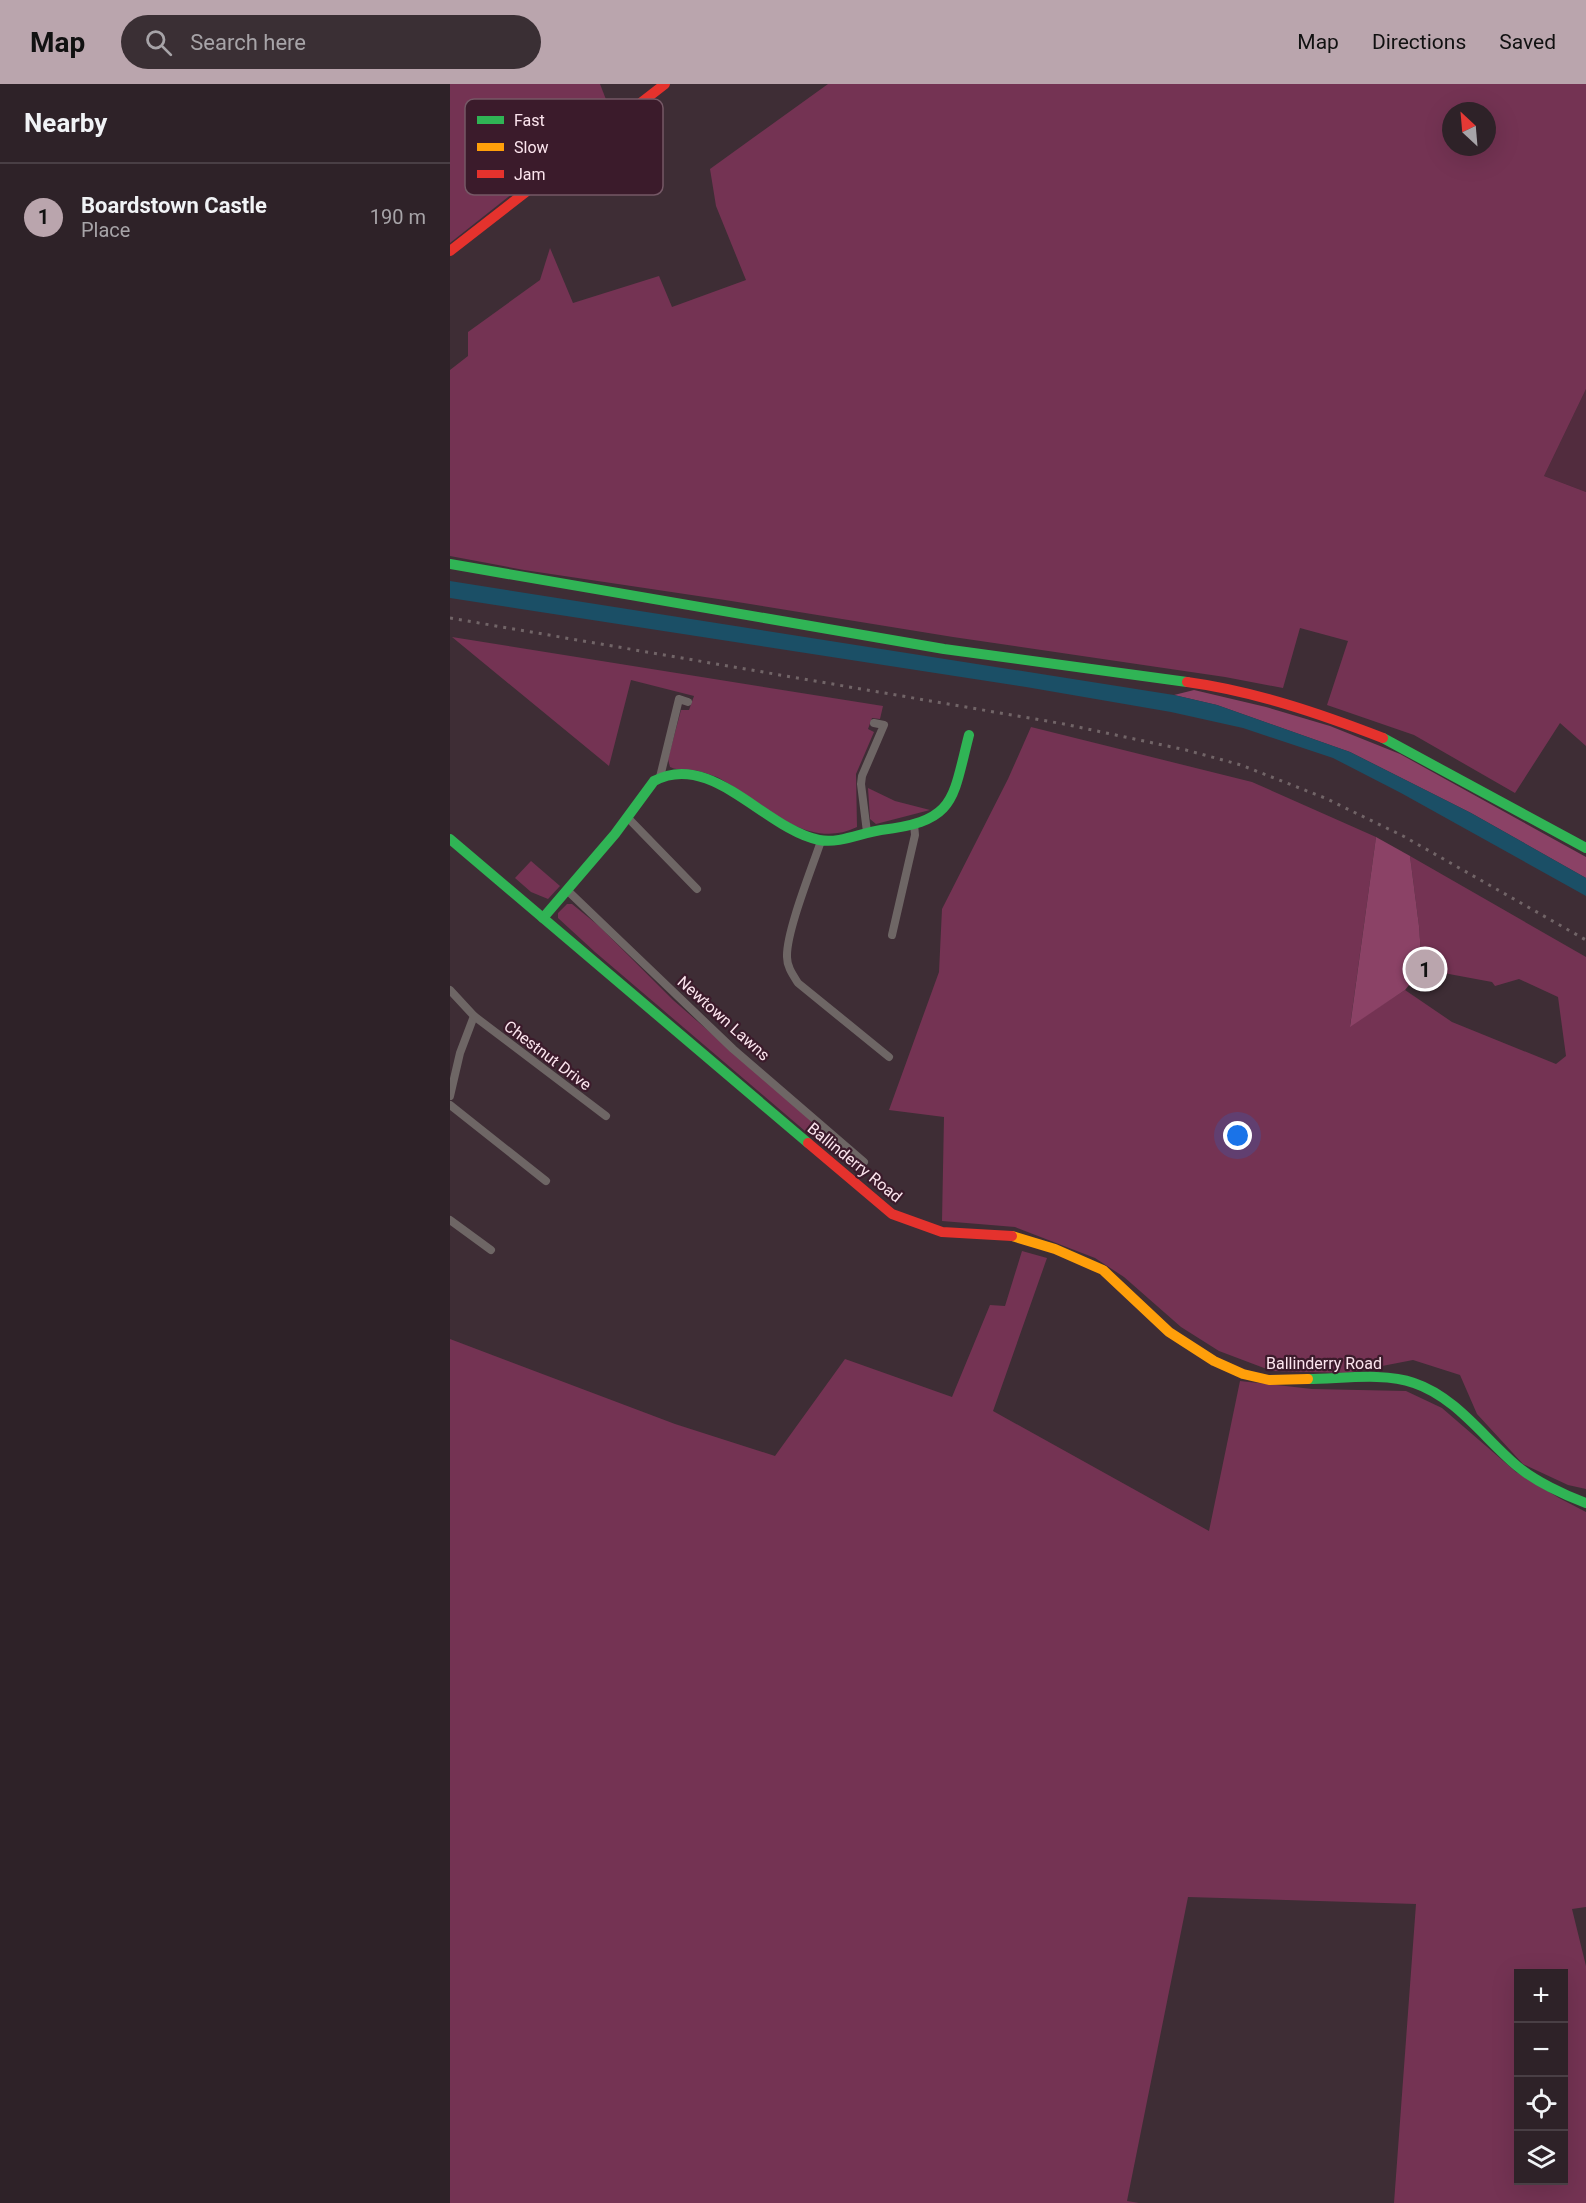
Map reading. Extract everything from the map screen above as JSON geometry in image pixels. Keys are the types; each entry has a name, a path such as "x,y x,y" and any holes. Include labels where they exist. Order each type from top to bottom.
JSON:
{"street":[{"path":"646,99 665,84"},
{"path":"450,251 522,195"},
{"path":"450,564 944,649 1200,684 1244,693 1352,726 1388,740 1586,848"},
{"path":"660,777 679,699 688,702"},
{"path":"867,832 862,776 884,725 873,723"},
{"path":"543,918 628,818 654,781 660,777 671,774 709,779 802,836 821,841 914,824 937,815 946,808 969,735"},
{"path":"628,818 697,889"},
{"path":"892,935 915,835 914,824"},
{"name":"Ballinderry Road","path":"450,839 892,1214 942,1232 1009,1235 1055,1249 1103,1270 1169,1332 1214,1361 1243,1374 1269,1380 1395,1378 1415,1383 1440,1396 1459,1410 1519,1467 1568,1496 1586,1503"},
{"path":"821,841 792,929 787,957 790,970 798,983 889,1057"},
{"name":"Newtown Lawns","path":"568,891 734,1049 864,1162"},
{"name":"Chestnut Drive","path":"450,990 474,1016 606,1116"},
{"path":"450,1096 460,1053 474,1016"},
{"path":"450,1105 546,1181"},
{"path":"450,1220 491,1250"}],"shaded area":[{"path":"450,84 600,84 606,99 465,99 465,195 511,195 450,243"},
{"path":"828,84 1586,84 1586,389 1544,476 1586,492 1586,746 1560,723 1515,793 1414,735 1327,705 1348,641 1300,628 1283,688 1225,677 524,570 450,556 450,370 468,356 468,332 540,280 550,248 573,303 659,276 672,307 746,280 716,206 710,169"},
{"path":"1586,389 1586,492 1544,476"},
{"path":"452,637 883,706 880,719 872,718 868,729 874,732 856,774 857,827 838,833 820,833 802,829 719,778 699,771 670,767 668,759 681,710 689,710 694,696 631,680 609,766"},
{"path":"1194,690 1266,707 1330,726 1400,754 1586,857 1586,878 1471,813 1350,752 1217,705 1174,695"},
{"path":"1031,727 1252,782 1376,837 1350,1026 1405,990 1452,1022 1556,1064 1566,1056 1558,997 1519,979 1495,986 1492,982 1422,969 1410,856 1586,957 1586,1489 1568,1485 1523,1464 1477,1414 1460,1375 1413,1360 1346,1373 1272,1371 1219,1351 1181,1327 1124,1277 1095,1258 1015,1227 942,1221 944,1117 889,1110 939,972 942,909 1008,779"},
{"path":"868,788 895,801 930,810 876,824 870,819"},
{"path":"1376,837 1410,856 1422,969 1405,990 1350,1027"},
{"path":"531,861 560,886 548,899 531,892 515,878"},
{"path":"567,904 572,904 599,926 673,1000 813,1122 805,1131 558,918 558,913"},
{"path":"1022,1251 1047,1258 993,1411 1209,1531 1240,1381 1312,1389 1406,1391 1442,1408 1516,1472 1586,1512 1586,1907 1572,1909 1586,1966 1586,2203 1394,2203 1416,1904 1188,1897 1127,2201 1139,2203 450,2203 450,1339 675,1424 775,1456 845,1359 952,1397 990,1305 1005,1306"}],"water":[{"path":"450,581 1174,695 1217,705 1350,752 1471,813 1586,878 1586,896 1401,793 1333,758 1243,728 1171,712 1026,687 450,598"}],"railway":[{"path":"450,618 1064,724 1186,750 1241,765 1325,798 1403,836 1586,940"}],"traffic: fast":[{"path":"450,564 944,649 1187,682"},
{"path":"543,918 615,834 654,781 675,774 696,776 717,783 799,833 819,840 834,841 873,831 906,826 924,821 937,813 947,804 953,792 969,735"},
{"path":"1383,738 1586,848"},
{"path":"450,839 808,1143"},
{"path":"1308,1379 1389,1378 1414,1383 1429,1389 1469,1419 1524,1472 1586,1503"}],"traffic: slow":[{"path":"1012,1236 1055,1249 1103,1270 1169,1332 1214,1361 1243,1374 1269,1380 1308,1379"}],"traffic: jam":[{"path":"646,99 665,84"},
{"path":"450,251 522,195"},
{"path":"1187,682 1237,691 1287,704 1383,738"},
{"path":"808,1143 892,1214 942,1232 1012,1236"}],"place":[{"name":"Boardstown Castle","path":"1425,969"}]}
